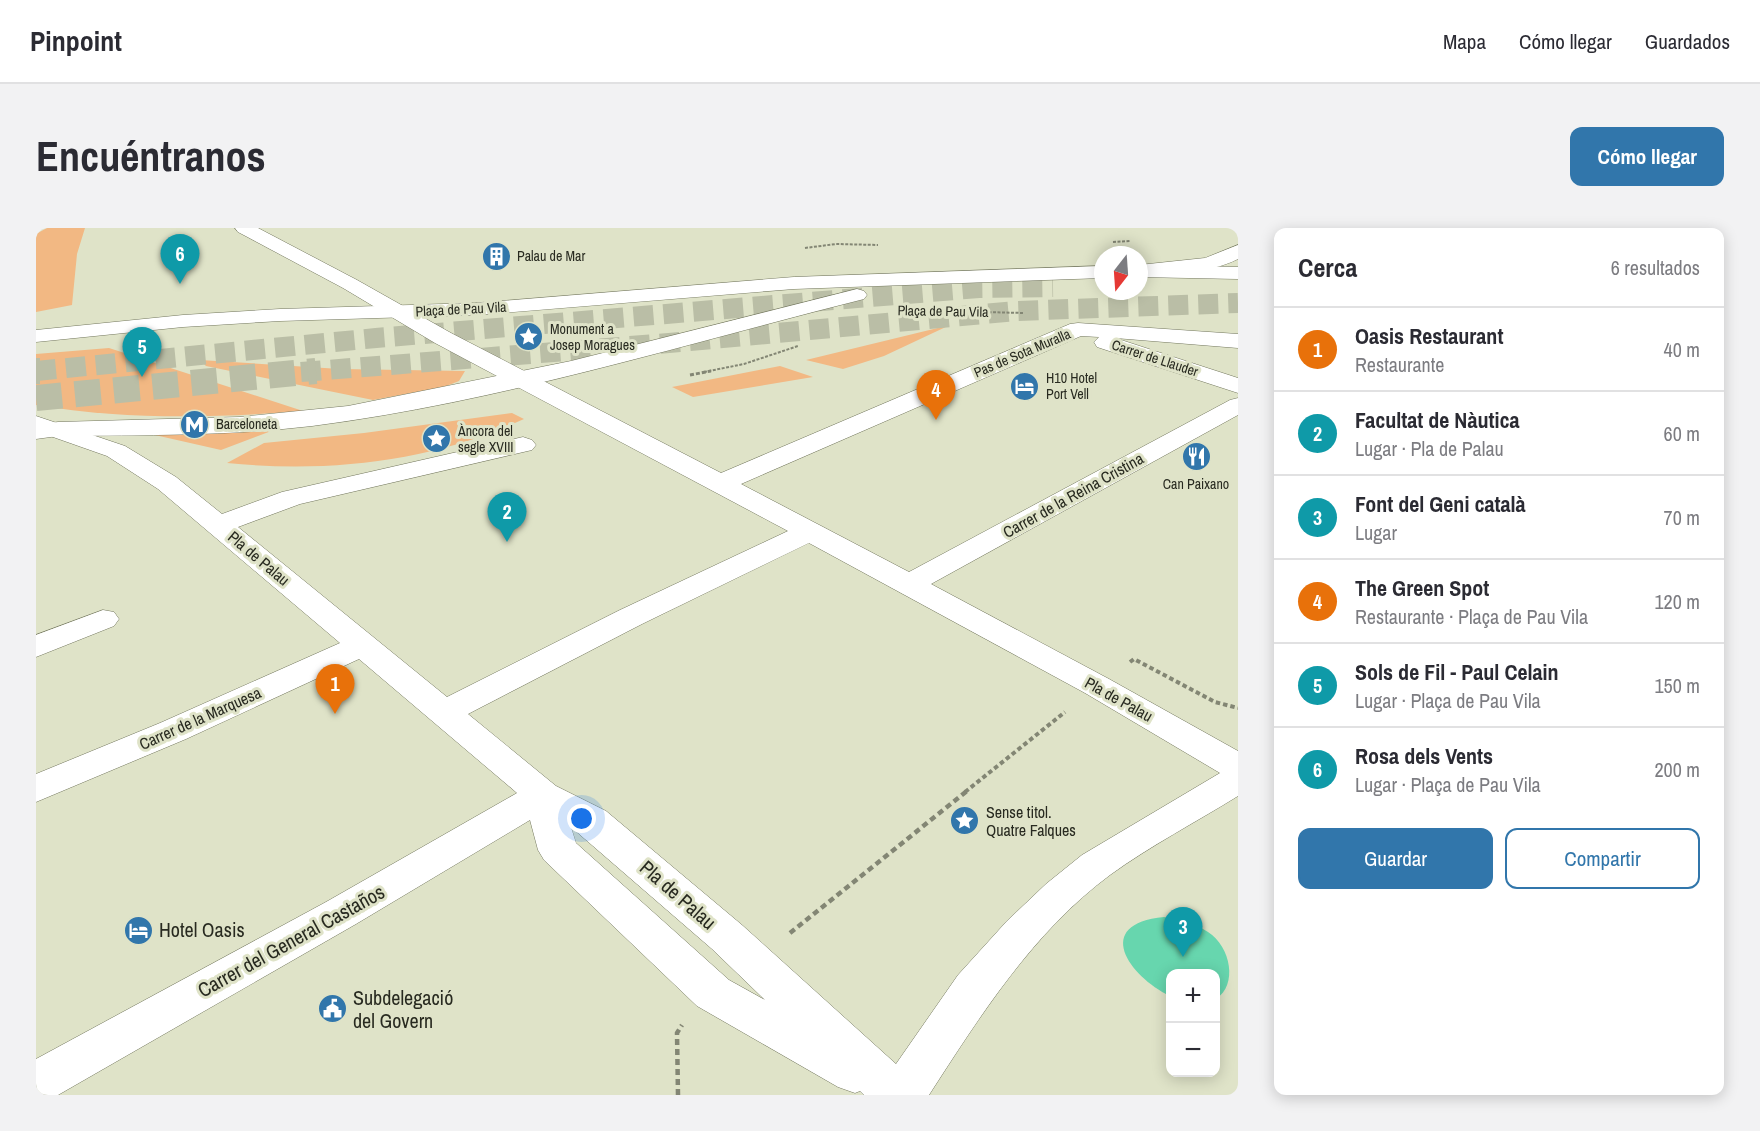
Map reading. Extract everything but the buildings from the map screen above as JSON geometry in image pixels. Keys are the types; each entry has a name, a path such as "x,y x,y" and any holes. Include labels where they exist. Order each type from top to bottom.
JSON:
{"street":[{"name":"Plaça de Pau Vila","path":"244,228 519,379"},
{"path":"1148,270 1224,259 1237,241"},
{"path":"1148,271 1238,273"},
{"name":"Plaça de Pau Vila","path":"36,336 130,325 237,317 489,308 794,283 1094,272"},
{"name":"Plaça de Pau Vila","path":"43,428 256,423 345,414 519,379 704,335 838,298 908,288 953,278"},
{"name":"Pas de Sota Muralla","path":"720,483 1077,329 1238,341"},
{"name":"Carrer de Llauder","path":"1072,331 1238,386"},
{"name":"Pla de Palau","path":"519,379 720,483 1097,686 1238,767"},
{"name":"Carrer de la Reina Cristina","path":"908,585 1238,405"},
{"name":"Pla de Palau","path":"43,428 116,452 167,483 543,795"},
{"path":"218,525 260,509 309,495 320,505 335,508 349,507 421,482 423,477 418,469 523,446"},
{"path":"444,713 631,617 809,532"},
{"path":"36,647 103,619"},
{"name":"Carrer de la Marquesa","path":"36,789 173,731 363,645"},
{"path":"543,795 558,850 713,993 898,1095 974,988 1022,933 1061,895 1114,854 1238,780"},
{"name":"Carrer del General Castaños","path":"36,1083 341,913 543,795"}],"path":[{"path":"36,231 42,228"},
{"name":"Plaça de Pau Vila","path":"978,311 1035,313"},
{"path":"681,377 744,364 803,344"},
{"name":"Pla de Palau","path":"1126,664 1134,659 1215,702 1238,708"},
{"path":"788,935 1063,714"},
{"path":"678,1033 678,1095"}],"shaded area":[{"path":"47,228 85,228 77,254 72,305 36,312 36,234"},
{"path":"950,325 884,356 843,369 806,360"},
{"path":"109,348 303,411 170,416 103,413 36,405 36,354"},
{"path":"200,360 340,369 465,371 459,381 444,387 373,400 206,366"},
{"path":"780,366 813,377 693,397 672,387"},
{"path":"512,413 524,419 489,434 453,445 379,461 303,466 227,463 264,443 364,433"},
{"path":"274,430 221,450 146,433 232,433"},
{"path":"1164,917 1187,922 1203,929 1216,939 1222,947 1229,966 1227,985 1223,993 1220,996 1220,969 1166,969 1166,994 1142,976 1131,964 1125,952 1123,940 1129,929 1142,922"}],"tunnel":[{"path":"40,371 36,371 376,338 979,288 1053,287"},
{"path":"301,372 669,343 1016,311 1238,303"},
{"path":"36,398 316,371"}],"place":[{"name":"Palau de Mar","path":"496,256"},
{"name":"Rosa dels Vents","path":"180,284"},
{"name":"Monument a Josep Moragues","path":"529,337"},
{"name":"Sols de Fil - Paul Celain","path":"142,377"},
{"name":"H10 Hotel Port Vell","path":"1025,386"},
{"name":"The Green Spot","path":"936,420"},
{"name":"Barceloneta","path":"195,424"},
{"name":"Àncora del segle XVIII","path":"437,439"},
{"name":"Can Paixano","path":"1196,457"},
{"name":"Facultat de Nàutica","path":"507,542"},
{"name":"Oasis Restaurant","path":"335,714"},
{"name":"Sense titol. Quatre Falques","path":"965,821"},
{"name":"Hotel Oasis","path":"138,930"},
{"name":"Font del Geni català","path":"1183,957"},
{"name":"Subdelegació del Govern","path":"332,1009"}]}
